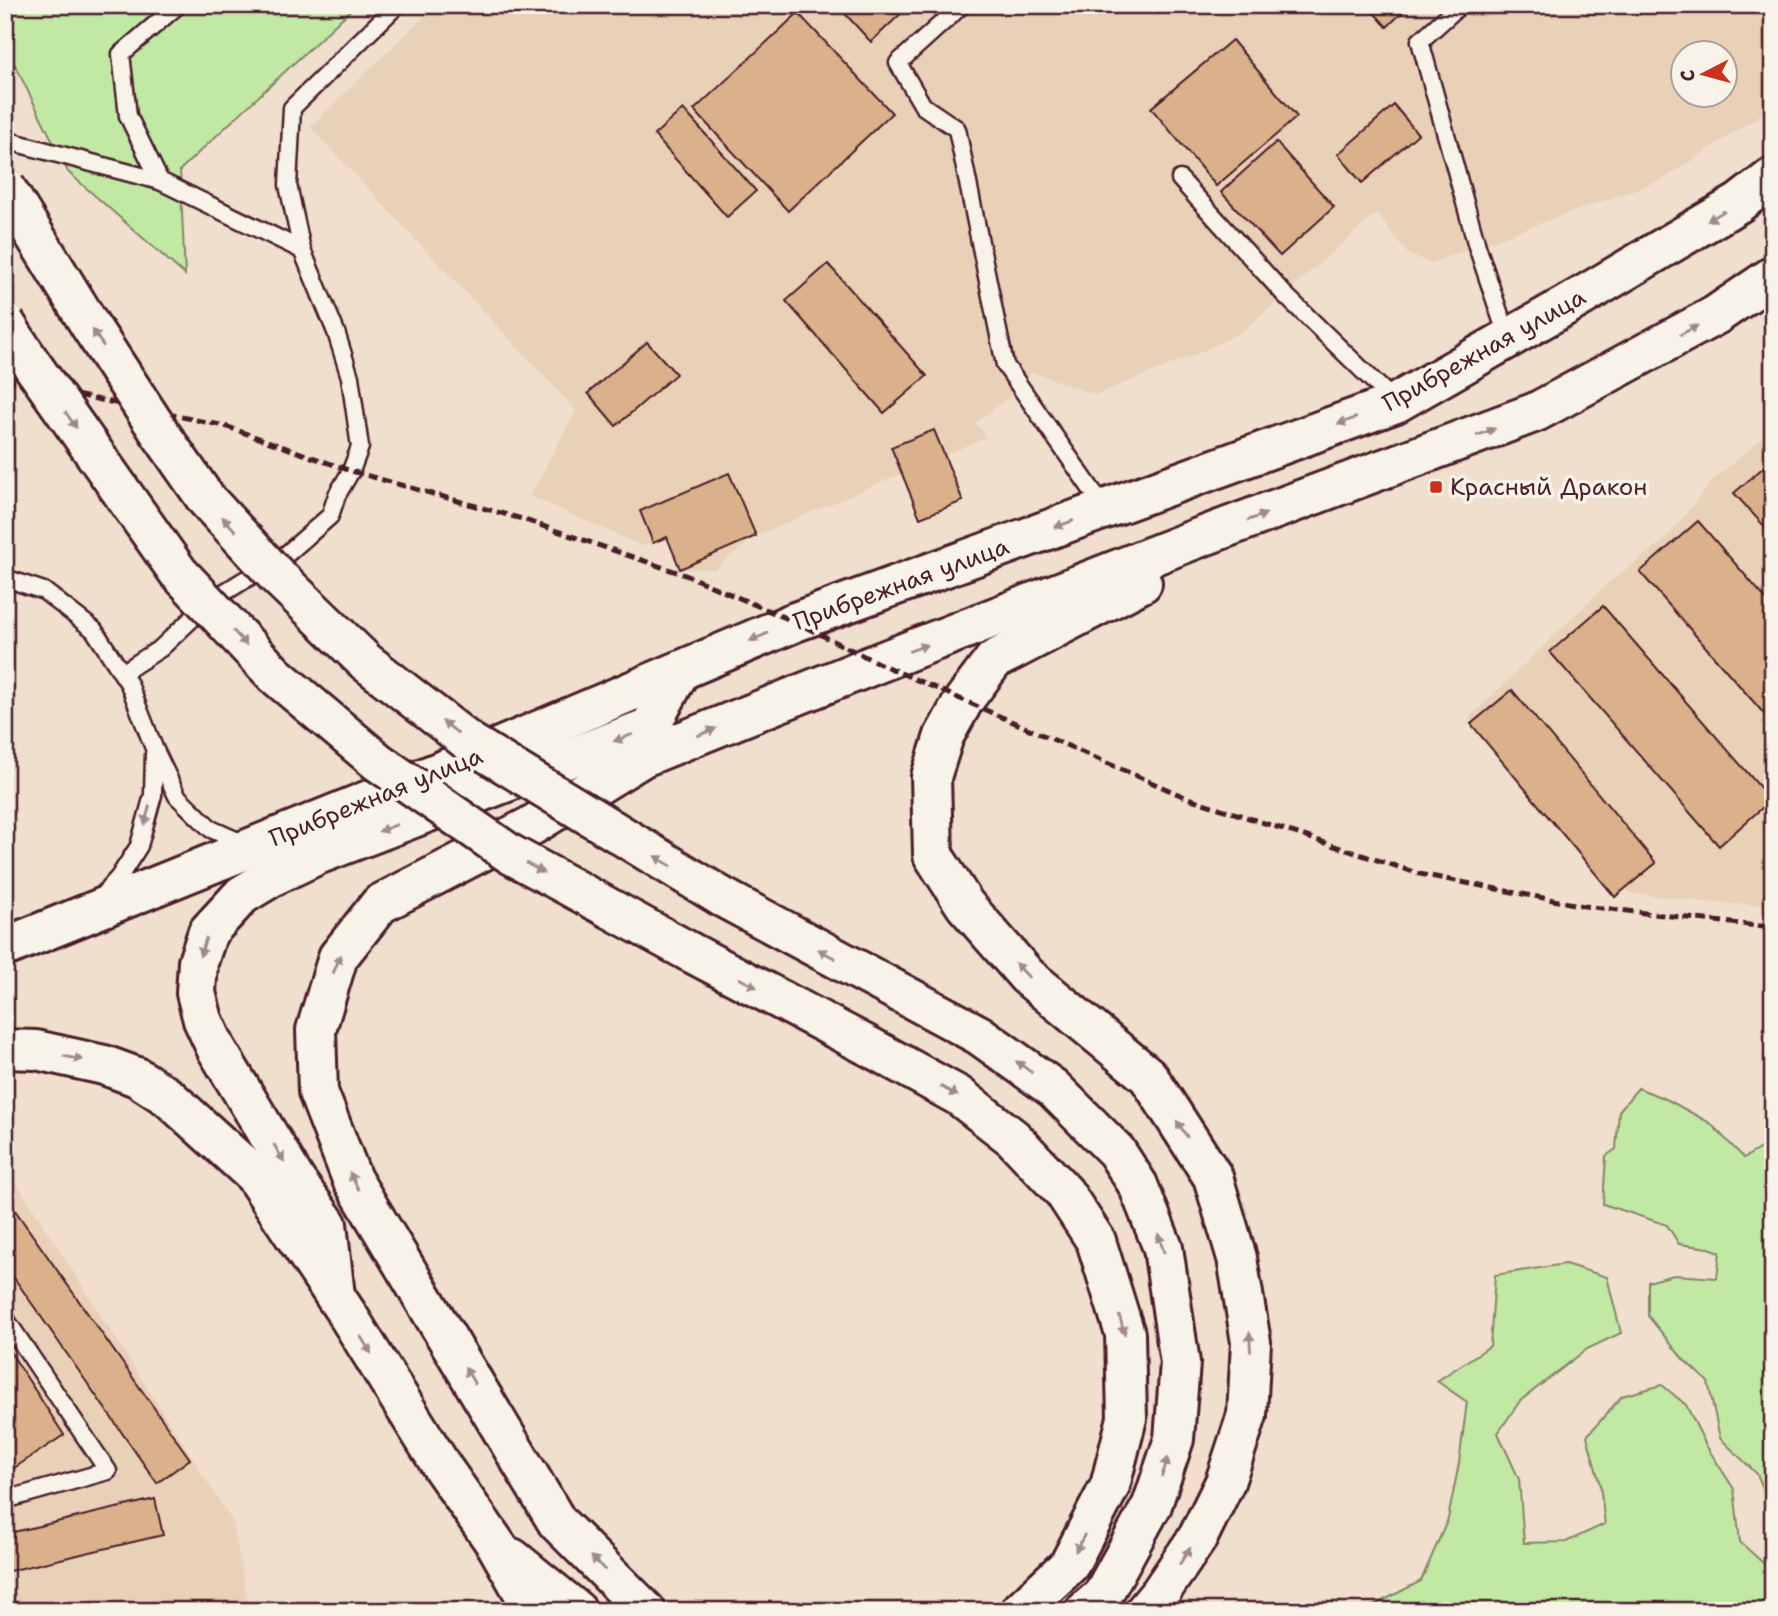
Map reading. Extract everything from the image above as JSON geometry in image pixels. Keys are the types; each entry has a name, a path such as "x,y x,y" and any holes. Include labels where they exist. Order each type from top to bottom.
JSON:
{"street":[{"name":"Прибрежная улица","path":"5,947 488,752 795,622 1396,403 1739,202 1773,177"},
{"path":"5,187 91,327 206,499 277,576 366,662 469,742 722,897 979,1035 1053,1088 1116,1151 1138,1185 1163,1248 1180,1363 1174,1439 1152,1505 1101,1596 1085,1611"},
{"path":"646,1611 557,1522 352,1179 318,1092 316,1030 338,957 380,904 531,826 643,757 1193,540 1536,412 1716,315 1773,276"},
{"path":"5,323 178,572 275,675 378,762 510,854 959,1096 1013,1138 1064,1192 1096,1241 1125,1334 1127,1418 1110,1486 1069,1564 1020,1611"},
{"path":"1145,1611 1198,1537 1226,1482 1247,1415 1251,1342 1237,1258 1213,1177 1148,1076 1027,976 965,905 933,855 931,777 944,736 964,700 994,660 1171,567 1193,540"},
{"path":"335,1296 327,1224 296,1181 216,1048 203,1020 196,993 198,962 208,932 242,895 275,875 317,855 650,727 680,671"},
{"path":"5,1049 36,1050 104,1065 137,1077 168,1097 254,1175 335,1296 442,1467 497,1546 534,1611"},
{"path":"497,1546 576,1611"}],"lane":[{"path":"160,181 128,116 121,54 178,5"},
{"path":"122,673 161,648 198,612 220,596 288,553 330,516 337,495 351,471 360,447 351,377 302,250 288,185 292,107 397,5"},
{"path":"962,5 898,63 923,106 957,129 1004,365 1105,509"},
{"path":"1460,5 1420,41 1477,246 1508,339"},
{"path":"5,140 160,181 302,250"},
{"path":"1180,179 1284,294 1396,403"},
{"path":"5,578 44,591 94,630 129,684 154,748 177,796 211,829 253,847"},
{"path":"86,914 119,877 139,846 153,795 154,748"},
{"path":"5,1318 108,1471 5,1500"}],"shaded area":[{"path":"436,5 1773,5 1773,105 1664,179 1431,263 1408,254 1377,213 1243,331 1206,350 1096,395 1032,372 1021,388 975,423 987,437 756,536 715,569 680,569 667,537 642,546 530,496 576,410 310,127"},
{"path":"1773,429 1773,906 1705,902 1631,893 1469,718 1608,583 1666,539 1714,479"},
{"path":"5,1165 233,1522 249,1611 5,1611"}],"green space":[{"path":"5,5 356,5 180,170 185,275 68,172 5,45"},
{"path":"1638,1088 1668,1100 1710,1123 1744,1158 1769,1143 1770,1096 1773,1094 1773,1511 1757,1474 1720,1438 1708,1382 1683,1359 1648,1316 1648,1282 1674,1275 1717,1278 1720,1252 1679,1244 1667,1225 1603,1204 1606,1156 1616,1149 1619,1111"},
{"path":"1565,1264 1607,1277 1621,1333 1587,1349 1520,1401 1498,1433 1519,1479 1524,1543 1566,1542 1605,1524 1600,1485 1587,1436 1622,1396 1662,1385 1686,1405 1707,1447 1734,1489 1740,1542 1773,1572 1773,1611 1363,1611 1421,1581 1448,1519 1467,1402 1437,1381 1490,1346 1495,1275"}],"building":[{"path":"837,5 910,5 871,42"},
{"path":"1367,5 1410,5 1387,27"},
{"path":"798,13 892,113 788,211 694,110"},
{"path":"1232,40 1297,117 1216,186 1151,108"},
{"path":"1394,105 1418,134 1362,183 1338,154"},
{"path":"683,109 756,191 727,217 654,135"},
{"path":"1276,142 1334,207 1280,256 1221,192"},
{"path":"828,264 927,376 884,413 786,301"},
{"path":"647,342 676,374 616,426 588,393"},
{"path":"934,430 963,501 920,518 891,447"},
{"path":"1773,459 1773,536 1734,493"},
{"path":"729,473 756,536 680,569 667,537 653,543 640,511"},
{"path":"1698,521 1773,607 1773,724 1640,572"},
{"path":"1603,606 1771,800 1719,846 1550,652"},
{"path":"1512,690 1656,863 1615,897 1471,724"},
{"path":"5,1196 190,1459 157,1483 5,1265"},
{"path":"5,1344 64,1435 5,1474"},
{"path":"155,1499 163,1535 5,1572 5,1534"}],"railway":[{"path":"5,380 225,426 351,471 522,519 688,576 795,622 878,663 1185,797 1420,874 1584,906 1773,926"}],"place":[{"name":"Красный Дракон","path":"1436,487"}]}
